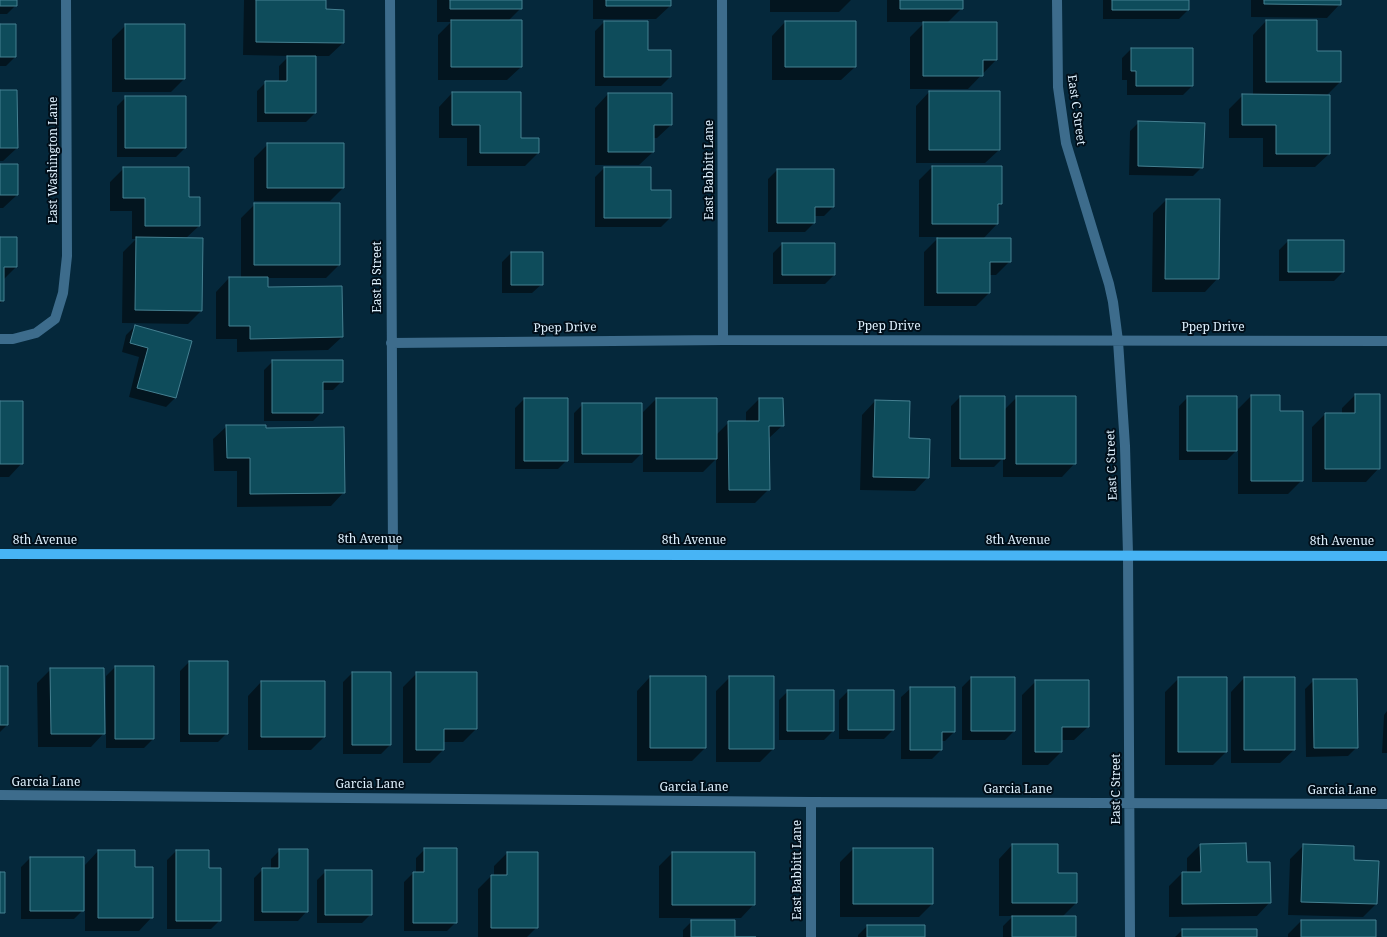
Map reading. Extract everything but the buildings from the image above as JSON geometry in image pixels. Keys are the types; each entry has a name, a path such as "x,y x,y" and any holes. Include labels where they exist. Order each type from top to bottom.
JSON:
{"main road":[{"name":"8th Avenue","path":"0,554 1128,554 1387,556"}],"street":[{"name":"East Washington Lane","path":"0,339 13,339 36,333 56,319 63,293 67,256 66,0"},
{"name":"East B Street","path":"390,0 393,554"},
{"name":"East Babbitt Lane","path":"722,0 723,340"},
{"name":"East C Street","path":"1057,0 1058,88 1066,142 1109,284 1118,341 1125,446 1128,554 1130,937"},
{"name":"Ppep Drive","path":"391,343 723,340 1387,341"},
{"name":"Garcia Lane","path":"0,795 811,802 1387,804"},
{"name":"East Babbitt Lane","path":"811,802 811,937"}]}
